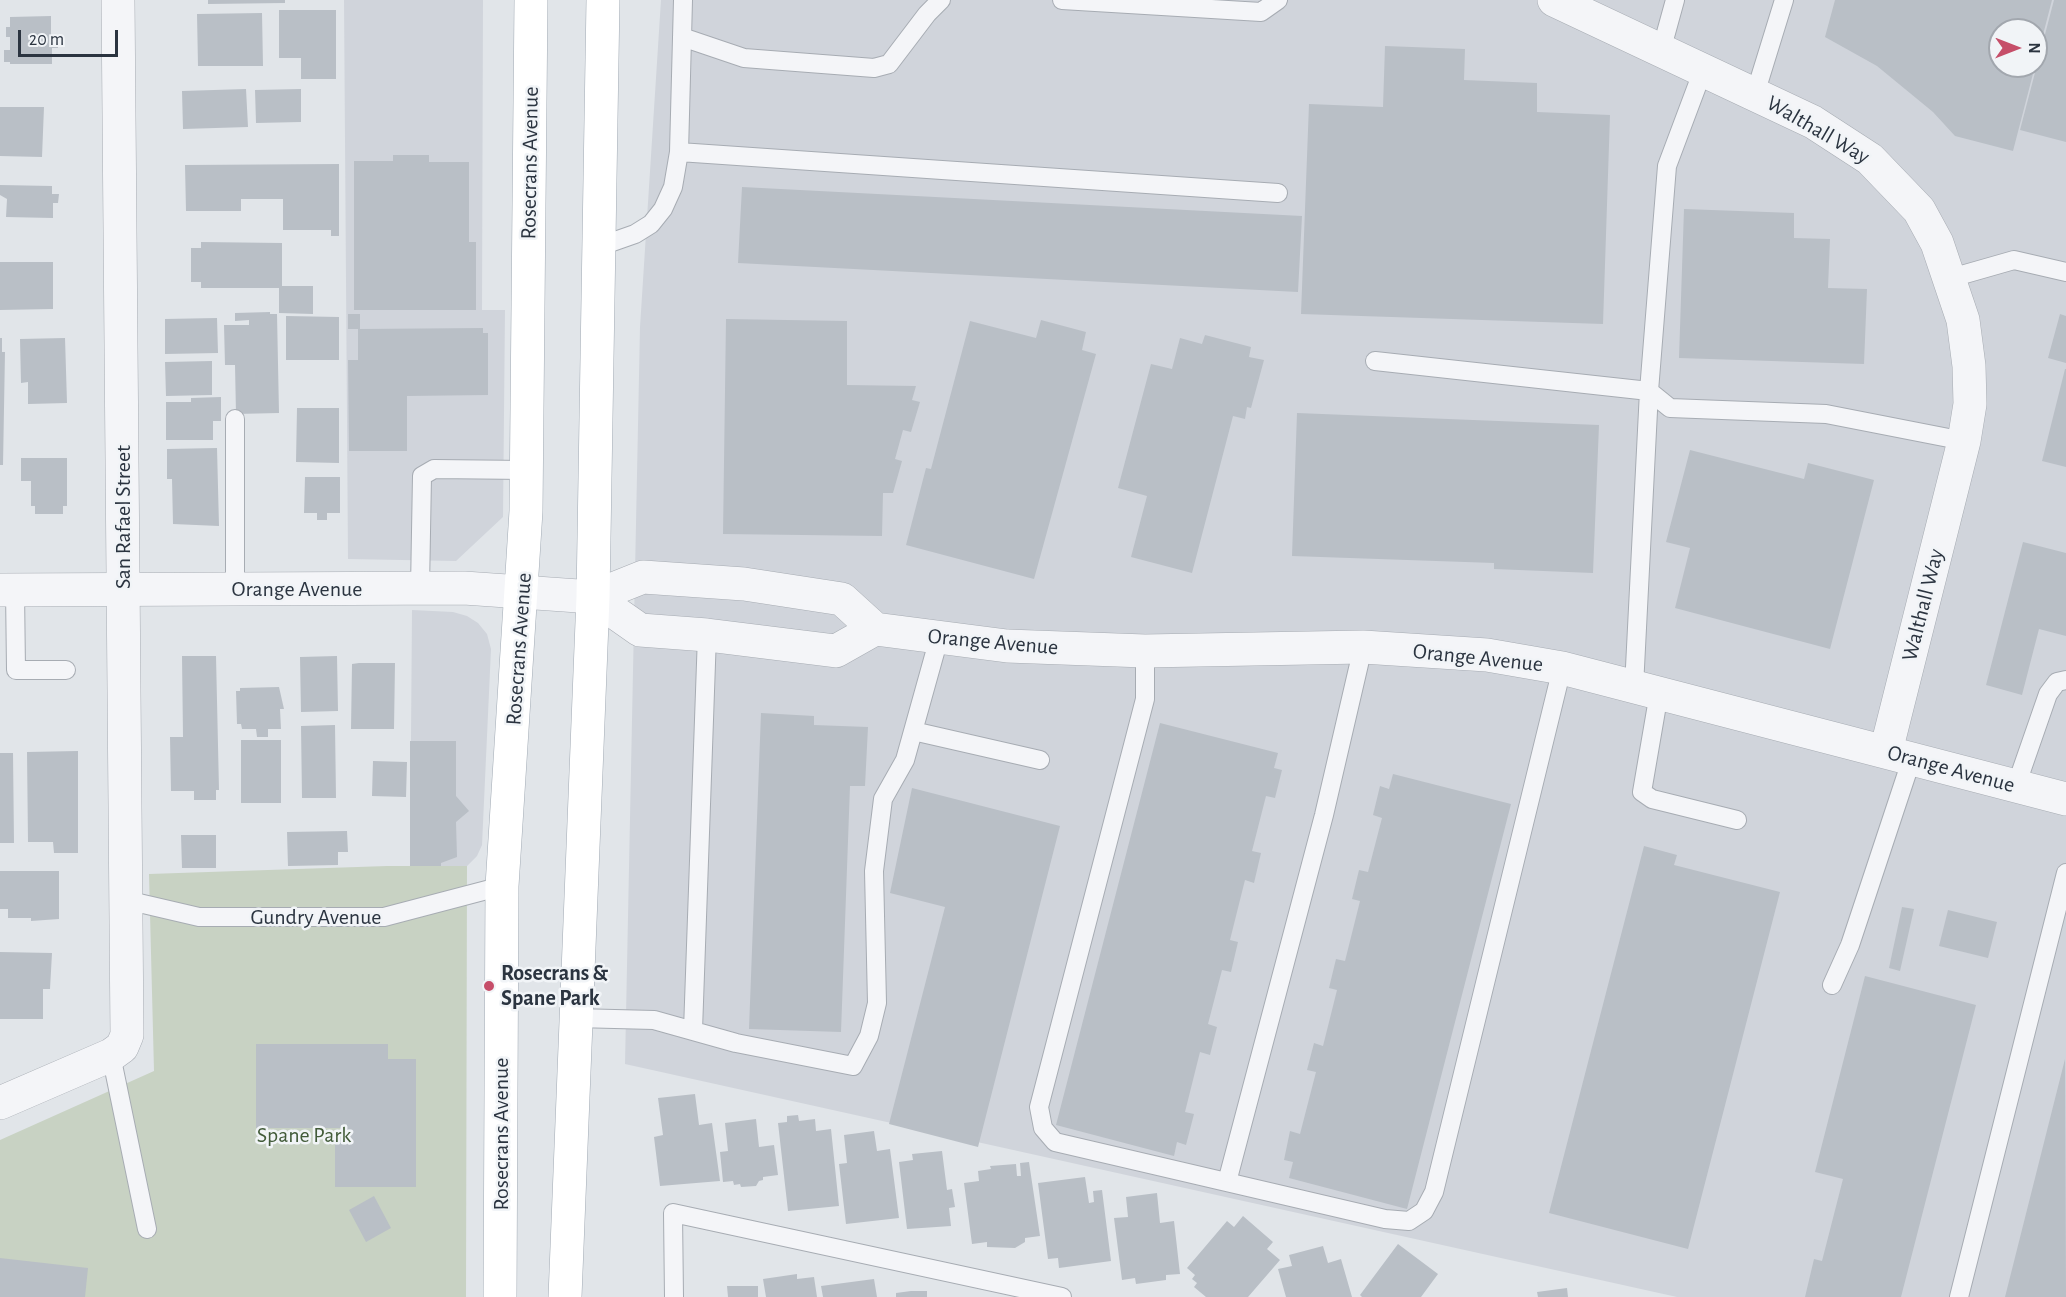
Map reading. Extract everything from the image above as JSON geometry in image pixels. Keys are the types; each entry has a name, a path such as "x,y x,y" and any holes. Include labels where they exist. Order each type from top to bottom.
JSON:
{"main road":[{"name":"Rosecrans Avenue","path":"500,1297 502,886 523,590 531,0"},
{"path":"565,1297 593,597 603,0"}],"street":[{"name":"San Rafael Street","path":"118,0 126,900 119,1045"},
{"name":"Walthall Way","path":"1554,0 1813,122 1877,165 1919,210 1937,243 1964,320 1970,404 1899,755"},
{"name":"Orange Avenue","path":"8,590 420,588 523,590 593,597 643,577 744,584 842,599 875,629 1042,649 1145,651 1363,647 1487,655 1562,668 2066,799"},
{"name":"Orange Avenue","path":"593,597 640,630 707,634 836,651 875,629"},
{"path":"0,1102 119,1045"}],"lane":[{"path":"598,247 635,234 651,224 663,209 673,188 679,152 683,0"},
{"path":"682,37 744,58 874,68 889,64 927,14 941,0"},
{"path":"1062,0 1195,4 1261,12 1278,0"},
{"path":"1661,51 1675,0"},
{"path":"1755,94 1784,0"},
{"path":"1703,70 1667,166 1649,391 1646,690 1642,792 1652,799 1737,820"},
{"path":"679,152 1278,193"},
{"path":"1951,278 2014,260 2066,272"},
{"path":"1375,361 1649,391 1670,408 1826,414 1964,441"},
{"path":"235,419 235,589"},
{"path":"420,588 422,476 434,469 526,470"},
{"path":"8,590 16,670 66,670"},
{"path":"693,1029 707,634"},
{"path":"575,1018 654,1020 693,1029 736,1044 853,1066 860,1058 869,1036 877,1003 874,871 883,800 905,760 939,638"},
{"path":"1227,1182 1324,815 1363,647"},
{"path":"1145,651 1145,699 1039,1107 1043,1128 1055,1142 1385,1219 1409,1221 1424,1211 1434,1192 1562,668"},
{"path":"2016,786 2048,694 2057,682 2066,680"},
{"path":"913,730 1040,760"},
{"path":"1832,985 1850,945 1899,755"},
{"path":"1959,1297 2066,873"},
{"name":"Gundry Avenue","path":"126,900 199,917 384,917 502,886"},
{"path":"119,1045 147,1229"},
{"path":"674,1297 673,1213 1062,1297"}],"shaded area":[{"path":"344,0 483,0 482,310 505,310 503,517 456,561 348,559"},
{"path":"661,0 2066,0 2066,1297 1677,1297 625,1064 640,327"},
{"path":"412,610 453,612 467,616 478,623 487,634 491,649 482,845 477,856 467,866 410,866"}],"green space":[{"name":"Spane Park","path":"387,866 467,866 466,1297 0,1297 0,1140 154,1071 149,874"}],"building":[{"path":"208,0 285,0 285,3 208,4"},
{"path":"1835,0 2052,0 2047,18 1988,18 1988,78 2032,78 2013,151 1955,136 1933,112 1877,66 1825,37"},
{"path":"2054,0 2066,0 2066,142 2020,130 2034,78 2048,78 2048,23"},
{"path":"279,10 336,10 336,79 301,79 301,58 279,58"},
{"path":"262,13 263,66 198,66 197,14"},
{"path":"51,16 51,38 58,37 58,48 52,48 52,64 4,62 4,50 10,50 10,37 6,37 6,27 10,27 10,17"},
{"path":"1385,46 1465,49 1464,80 1537,83 1537,112 1610,115 1603,324 1301,314 1309,104 1383,107"},
{"path":"246,89 248,127 183,129 182,91"},
{"path":"301,89 301,122 256,123 255,90"},
{"path":"0,107 44,107 42,157 0,156"},
{"path":"393,155 429,155 429,162 469,162 469,242 476,242 476,310 354,310 354,161 393,161"},
{"path":"339,164 339,236 331,236 331,230 283,230 283,199 241,199 241,211 186,211 185,165"},
{"path":"0,185 52,186 52,194 59,194 58,203 53,203 53,218 6,217 7,199 0,195"},
{"path":"742,187 1302,216 1298,292 738,263"},
{"path":"1684,209 1794,213 1794,238 1830,239 1828,288 1867,289 1864,364 1679,358"},
{"path":"201,242 282,243 282,286 313,286 313,314 279,313 279,288 201,288 201,282 191,282 191,248 201,248"},
{"path":"0,262 53,262 53,309 0,310"},
{"path":"270,312 270,314 277,314 279,413 236,414 235,365 225,365 224,325 249,325 249,320 235,321 235,313"},
{"path":"348,314 360,314 360,329 483,328 483,333 488,333 488,395 407,396 407,451 349,451 348,360 358,360 358,329 348,329"},
{"path":"2060,314 2066,316 2066,363 2048,358"},
{"path":"286,316 339,317 339,360 286,360"},
{"path":"217,318 218,353 165,354 165,319"},
{"path":"726,319 847,321 847,385 916,386 912,400 920,402 911,432 903,430 895,459 902,461 893,493 883,493 882,536 723,534"},
{"path":"1041,320 1086,332 1082,350 1096,354 1034,579 906,545 926,468 931,469 970,321 1036,338"},
{"path":"1205,335 1251,347 1249,357 1264,360 1251,408 1247,407 1245,419 1233,416 1192,573 1131,557 1147,496 1118,488 1151,364 1172,369 1180,338 1202,344"},
{"path":"0,338 2,338 2,352 5,352 3,465 0,465"},
{"path":"65,338 67,403 28,404 28,382 21,383 20,339"},
{"path":"212,361 212,395 166,396 165,362"},
{"path":"2066,369 2066,467 2042,461"},
{"path":"221,397 221,421 213,421 213,440 166,440 166,402 191,402 191,398"},
{"path":"297,408 339,408 339,463 296,462"},
{"path":"1297,413 1599,425 1593,573 1494,569 1494,563 1292,556"},
{"path":"217,448 219,526 173,524 172,479 167,479 167,449"},
{"path":"1690,450 1804,479 1808,463 1874,480 1830,649 1675,608 1690,548 1666,542"},
{"path":"21,458 67,458 67,506 63,506 63,514 35,514 35,506 31,506 31,481 21,481"},
{"path":"305,477 340,477 340,513 327,513 327,520 317,520 317,513 304,513"},
{"path":"2023,542 2066,553 2066,636 2039,629 2022,695 1986,685"},
{"path":"182,656 216,656 219,790 216,790 216,800 194,800 194,791 171,791 170,737 183,737"},
{"path":"337,656 338,711 301,712 300,657"},
{"path":"395,663 394,729 351,729 352,664"},
{"path":"279,687 284,709 280,709 281,729 268,729 268,737 257,737 256,729 242,729 241,724 237,724 236,691 240,691 240,688"},
{"path":"761,713 814,716 814,725 868,727 865,786 850,786 841,1032 749,1029"},
{"path":"1160,723 1278,753 1274,768 1282,770 1275,798 1266,796 1252,851 1261,853 1254,883 1245,880 1230,940 1238,942 1231,972 1222,970 1208,1024 1217,1027 1210,1055 1200,1052 1185,1112 1194,1114 1186,1145 1177,1142 1174,1156 1056,1125"},
{"path":"335,725 336,798 302,798 301,726"},
{"path":"241,740 281,740 281,803 241,803"},
{"path":"410,741 456,741 456,796 469,811 456,822 457,857 441,863 441,866 410,866"},
{"path":"78,751 78,853 54,853 53,842 28,842 27,752"},
{"path":"0,753 13,753 14,843 0,843"},
{"path":"373,761 407,762 406,797 372,796"},
{"path":"1393,774 1511,804 1407,1209 1289,1178 1293,1162 1284,1160 1290,1131 1300,1134 1316,1072 1307,1070 1314,1043 1323,1046 1337,990 1329,988 1336,959 1345,961 1360,901 1352,899 1359,870 1368,872 1382,818 1373,815 1380,786 1389,789"},
{"path":"912,788 1060,826 978,1147 889,1124 945,907 890,893"},
{"path":"347,831 348,852 338,852 338,865 288,866 287,832"},
{"path":"181,835 216,835 216,868 182,868"},
{"path":"1644,846 1677,855 1674,865 1780,892 1688,1249 1549,1213"},
{"path":"0,871 59,871 59,919 31,921 31,918 8,918 8,909 0,909"},
{"path":"1902,907 1914,909 1900,971 1889,968"},
{"path":"1948,910 1997,922 1988,958 1939,946"},
{"path":"0,952 52,953 50,989 43,989 43,1019 0,1019"},
{"path":"1865,976 1976,1005 1901,1297 1805,1297 1814,1259 1822,1261 1843,1179 1815,1172"},
{"path":"256,1044 388,1044 388,1059 416,1059 416,1187 335,1187 335,1140 343,1140 343,1128 256,1128"},
{"path":"2065,1059 2066,1297 2005,1297"},
{"path":"695,1094 699,1125 712,1123 720,1181 660,1186 654,1137 663,1135 658,1098"},
{"path":"798,1115 799,1121 815,1119 816,1131 831,1129 839,1206 788,1211 778,1123 787,1122 787,1116"},
{"path":"756,1119 759,1147 774,1145 778,1175 763,1177 763,1180 759,1181 756,1186 741,1187 740,1184 734,1185 733,1181 723,1182 720,1152 728,1151 725,1123"},
{"path":"874,1131 877,1151 890,1149 899,1218 846,1224 839,1164 847,1163 844,1135"},
{"path":"942,1151 947,1190 952,1189 955,1207 949,1208 951,1226 907,1229 899,1162 913,1160 912,1154"},
{"path":"1029,1162 1040,1236 1025,1238 1025,1242 1015,1248 987,1247 987,1242 972,1244 964,1183 979,1181 978,1171 991,1169 990,1166 1016,1164 1017,1176 1021,1176 1020,1163"},
{"path":"1085,1177 1089,1203 1094,1202 1093,1191 1102,1190 1111,1261 1059,1268 1058,1258 1048,1259 1038,1183"},
{"path":"1157,1193 1160,1223 1174,1221 1180,1274 1166,1275 1166,1280 1136,1284 1135,1278 1122,1280 1114,1218 1128,1217 1126,1197"},
{"path":"374,1196 391,1228 366,1242 349,1210"},
{"path":"1243,1216 1273,1242 1267,1249 1280,1260 1248,1297 1206,1297 1194,1287 1197,1283 1192,1279 1195,1275 1187,1268 1227,1221 1234,1227"},
{"path":"1398,1244 1438,1274 1421,1297 1362,1297 1360,1295"},
{"path":"1323,1246 1328,1263 1341,1259 1352,1297 1286,1297 1278,1269 1292,1266 1289,1255"},
{"path":"0,1258 88,1268 85,1297 0,1297"},
{"path":"797,1274 797,1279 814,1277 817,1297 766,1297 763,1279"},
{"path":"874,1279 877,1297 823,1297 821,1286"},
{"path":"727,1286 758,1286 758,1297 728,1297"},
{"path":"1567,1288 1568,1297 1538,1297 1537,1292"},
{"path":"927,1291 927,1297 896,1297 896,1293"}],"place":[{"name":"Rosecrans & Spane Park","path":"489,986"}]}
